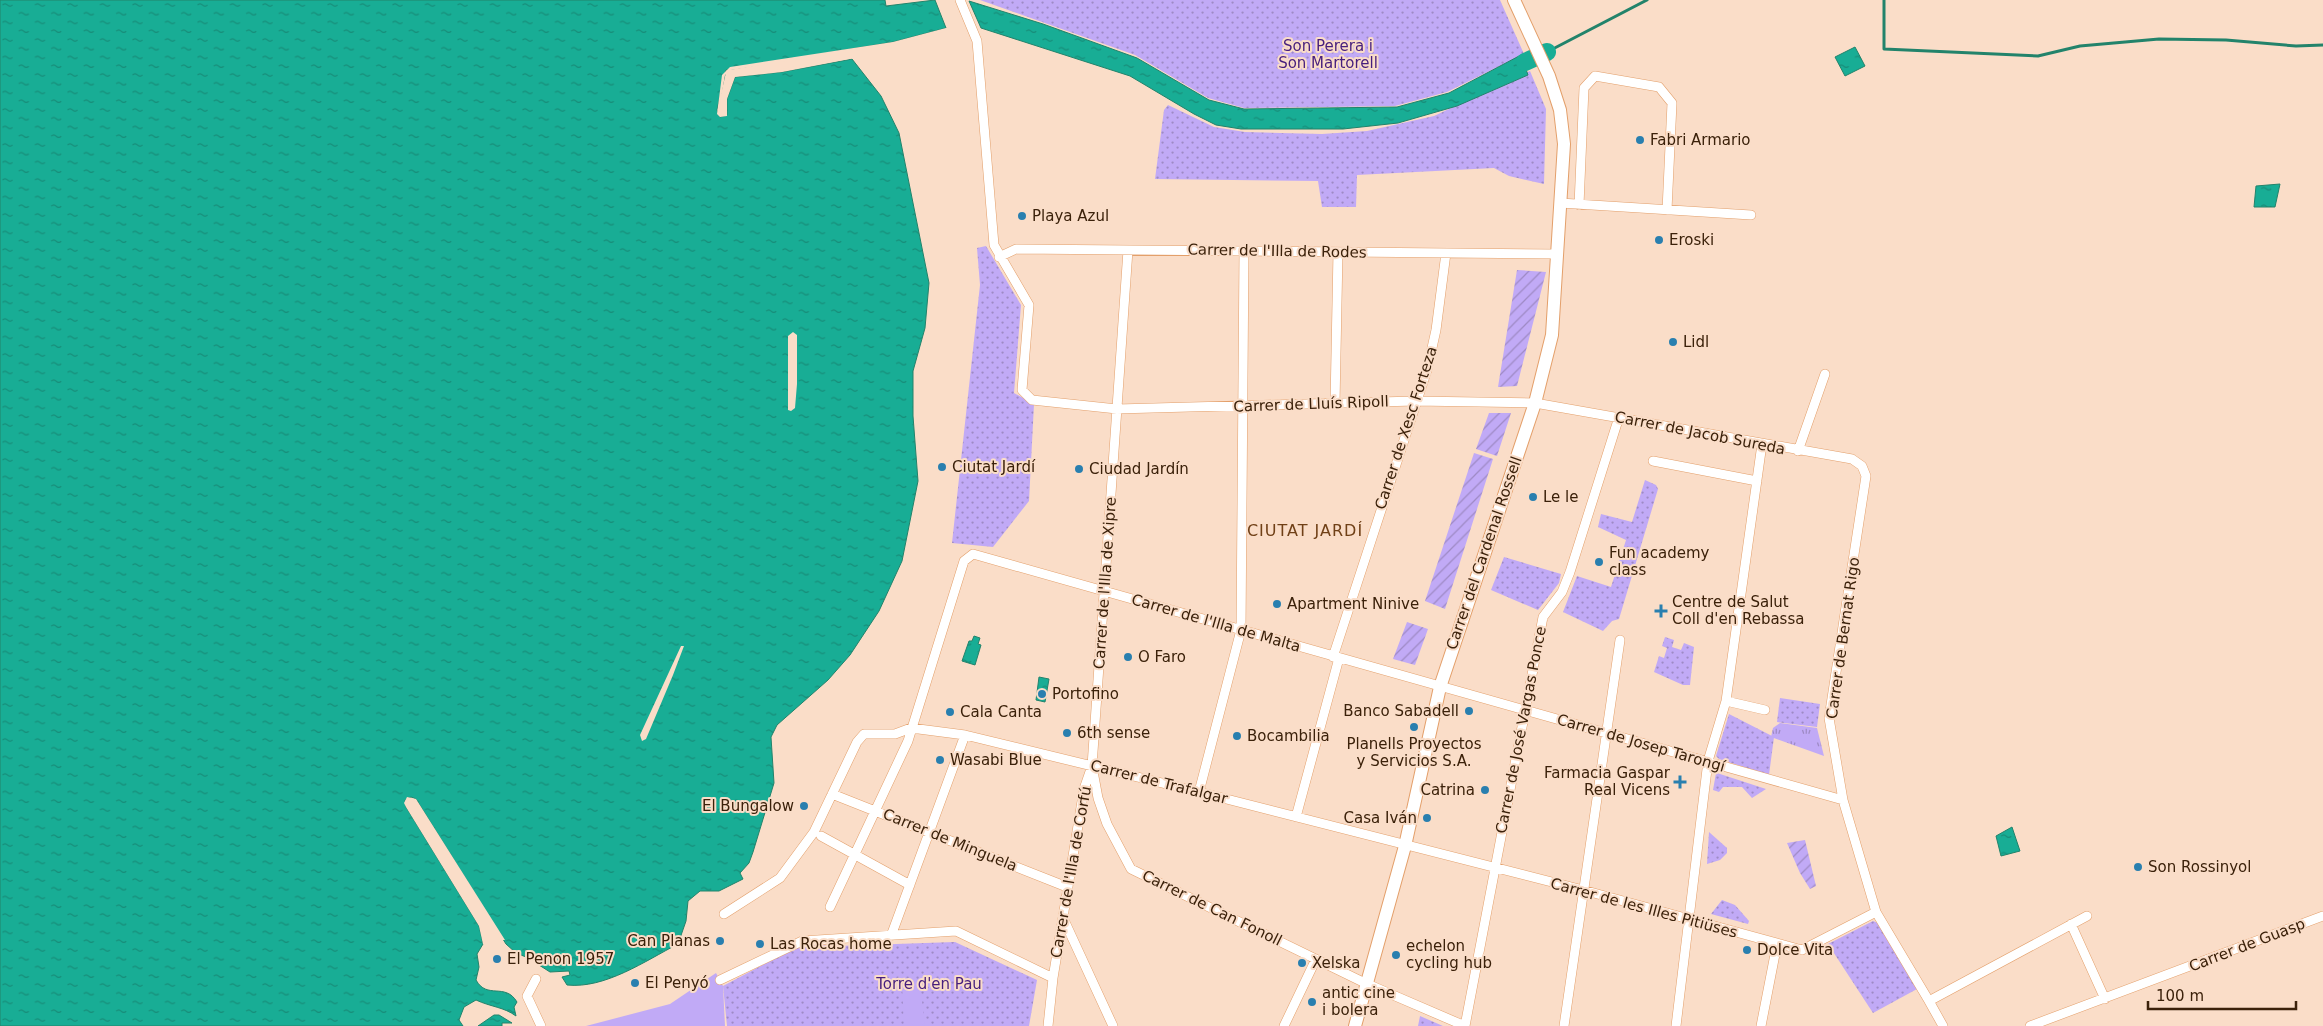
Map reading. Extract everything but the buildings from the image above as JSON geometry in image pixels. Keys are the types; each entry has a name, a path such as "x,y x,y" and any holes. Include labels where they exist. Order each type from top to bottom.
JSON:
{"street":[{"path":"960,0 977,41 994,245 999,256"},
{"name":"Carrer del Cardenal Rossell","path":"1355,1026 1365,983 1405,846 1440,687 1535,402 1552,335 1564,144 1560,110 1549,76 1514,0"},
{"path":"1579,204 1584,88 1594,76 1659,86 1672,103 1667,210"},
{"path":"1560,203 1751,215"},
{"name":"Carrer de l'Illa de Rodes","path":"999,256 1016,249 1557,254"},
{"name":"Carrer de l'Illa de Xipre","path":"1092,766 1128,250"},
{"path":"1199,792 1241,630 1244,251"},
{"path":"1335,404 1338,252"},
{"name":"Carrer de Xesc Forteza","path":"1296,817 1336,658 1415,401 1427,370 1436,330 1446,253"},
{"name":"Carrer de Lluís Ripoll","path":"999,256 1029,306 1022,390 1032,400 1117,409 1415,401 1535,402"},
{"path":"1798,451 1825,374"},
{"name":"Carrer de Jacob Sureda","path":"1535,402 1798,451 1852,459 1862,466"},
{"name":"Carrer de José Vargas Ponce","path":"1465,1026 1543,617 1562,592 1570,572 1619,417"},
{"path":"1676,1026 1708,761 1726,701 1762,444"},
{"path":"1653,461 1757,481"},
{"name":"Carrer de Bernat Rigo","path":"1862,466 1866,476 1829,718 1842,800 1876,912 1943,1026"},
{"name":"Carrer de l'Illa de Malta","path":"911,728 964,561 973,554 982,555 1440,687"},
{"path":"1564,1026 1620,640"},
{"name":"Carrer de Josep Tarongí","path":"1440,687 1607,732 1842,800"},
{"path":"1726,701 1765,710"},
{"path":"830,907 908,741 911,728"},
{"name":"Carrer de Trafalgar","path":"832,794 857,742 864,734 895,734 911,728 926,728 965,735 1199,792 1405,846"},
{"path":"891,936 965,735"},
{"name":"Carrer de l'Illa de Corfú","path":"1048,1026 1053,978 1067,887 1084,789 1092,766"},
{"name":"Carrer de Can Fonoll","path":"1092,766 1098,798 1108,824 1131,868 1365,983 1465,1026"},
{"path":"724,914 780,878 810,839 832,794"},
{"name":"Carrer de Minguela","path":"832,794 1067,887"},
{"path":"821,836 910,885"},
{"name":"Carrer de les Illes Pitiüses","path":"1405,846 1583,890 1802,950 1876,912"},
{"path":"1929,1001 2087,916"},
{"name":"Carrer de Guasp","path":"2033,1026 2323,916"},
{"path":"1063,919 1113,1026"},
{"path":"2071,924 2105,999"},
{"path":"720,980 802,941 956,932 1053,978"},
{"path":"1761,1026 1777,944"},
{"path":"1284,1026 1316,959"},
{"path":"536,978 527,996 541,1026"}],"green space":[{"name":"Son Perera i Son Martorell","path":"980,0 1500,0 1524,54 1447,92 1395,106 1244,108 1208,98 1135,55"},
{"path":"1530,71 1546,109 1544,184 1509,176 1494,168 1357,175 1356,207 1322,207 1318,181 1155,179 1164,110 1168,105 1214,127 1245,132 1322,134 1367,131 1434,116"},
{"path":"986,246 1021,305 1014,393 1034,404 1029,501 993,547 952,543 980,285 977,248"},
{"path":"1517,270 1546,272 1517,386 1498,387"},
{"path":"1489,413 1511,413 1497,456 1476,449"},
{"path":"1474,453 1493,459 1445,609 1425,601"},
{"path":"1645,480 1656,485 1658,489 1619,619 1612,621 1603,631 1563,612 1577,576 1611,587 1626,540 1598,527 1601,514 1632,522"},
{"path":"1504,557 1561,574 1559,583 1538,610 1491,590"},
{"path":"1407,622 1428,629 1415,665 1393,659"},
{"path":"1665,637 1674,640 1672,647 1681,650 1684,643 1694,647 1690,685 1683,685 1654,672 1659,656 1664,658 1667,648 1662,646"},
{"path":"1780,698 1820,704 1817,727 1777,722"},
{"path":"1729,714 1774,737 1769,775 1719,759 1716,756"},
{"path":"1780,723 1817,728 1824,756 1771,737 1773,728"},
{"path":"1716,773 1766,789 1752,798 1742,787 1723,787 1719,792 1713,790"},
{"path":"1709,832 1727,848 1727,853 1720,860 1707,864"},
{"path":"1805,840 1816,886 1810,889 1800,873 1787,843"},
{"path":"1722,900 1735,905 1749,921 1748,924 1711,914"},
{"path":"1873,921 1878,923 1917,989 1873,1013 1828,944"},
{"name":"Torre d'en Pau","path":"955,942 1037,980 1029,1026 727,1026 723,986 802,944 837,946"},
{"path":"716,973 723,986 725,1026 586,1026 670,1004"},
{"path":"920,984 925,1026 904,1026 902,985"},
{"path":"1420,1016 1443,1026 1418,1026"}],"water":[{"path":"0,0 885,0 886,6 935,0 946,28 893,42 726,70 717,110 720,117 727,115 727,99 735,77 782,72 852,59 881,96 899,133 929,283 925,328 913,371 913,416 918,481 902,561 879,611 850,655 828,680 777,725 771,737 774,783 749,863 740,873 743,879 719,891 700,891 688,901 686,921 678,944 610,978 596,983 567,985 562,977 570,975 569,971 550,972 539,965 541,963 516,953 506,944 416,799 411,797 405,800 406,807 479,926 483,944 477,954 479,967 476,980 485,989 507,993 512,996 517,1002 514,1007 516,1016 476,1000 464,1007 459,1020 463,1026 0,1026"},
{"path":"969,1 1043,24 1137,58 1209,100 1244,109 1397,107 1449,93 1521,55 1528,75 1457,106 1398,123 1343,129 1241,129 1216,125 1130,76 981,28"},
{"path":"1855,47 1865,66 1845,76 1835,57"},
{"path":"2280,184 2275,207 2254,207 2256,186"},
{"path":"974,636 980,638 978,644 981,645 975,665 962,661 969,641 972,641"},
{"path":"1039,677 1049,679 1045,702 1036,700"},
{"path":"2012,827 2020,851 2001,856 1996,836"},
{"path":"494,1015 499,1015 512,1023 502,1023 502,1026 478,1026"}],"pier":[{"path":"946,28 947,31 893,45 731,70 725,75 719,110 721,114 725,114 725,98 734,75 781,69 852,56 855,58 782,72 735,77 727,99 727,116 720,117 717,114 722,75 730,67 893,42"},
{"path":"793,332 797,335 797,384 795,408 791,411 788,410 788,336"},
{"path":"681,646 684,646 673,675 646,739 642,741 640,735"},
{"path":"407,797 416,799 505,940 502,940 414,801 408,800 408,806 482,925 486,945 483,944 479,926 406,807 404,803"}],"waterway":[{"path":"1547,52 1647,0"},
{"path":"1884,0 1884,49 2038,56 2080,46 2159,39 2226,40 2296,46 2323,45"},
{"path":"1525,62 1547,52"}],"place":[{"name":"Fabri Armario","path":"1640,140"},
{"name":"Playa Azul","path":"1022,216"},
{"name":"Eroski","path":"1659,240"},
{"name":"Lidl","path":"1673,342"},
{"name":"Ciutat Jardí","path":"942,467"},
{"name":"Ciudad Jardín","path":"1079,469"},
{"name":"Le le","path":"1533,497"},
{"name":"Fun academy class","path":"1599,562"},
{"name":"Apartment Ninive","path":"1277,604"},
{"name":"Centre de Salut Coll d'en Rebassa","path":"1661,611"},
{"name":"O Faro","path":"1128,657"},
{"name":"Portofino","path":"1042,694"},
{"name":"Banco Sabadell","path":"1469,711"},
{"name":"Cala Canta","path":"950,712"},
{"name":"Planells Proyectos y Servicios S.A.","path":"1414,727"},
{"name":"6th sense","path":"1067,733"},
{"name":"Bocambilia","path":"1237,736"},
{"name":"Wasabi Blue","path":"940,760"},
{"name":"Farmacia Gaspar Real Vicens","path":"1680,782"},
{"name":"Catrina","path":"1485,790"},
{"name":"El Bungalow","path":"804,806"},
{"name":"Casa Iván","path":"1427,818"},
{"name":"Son Rossinyol","path":"2138,867"},
{"name":"Can Planas","path":"720,941"},
{"name":"Las Rocas home","path":"760,944"},
{"name":"Dolce Vita","path":"1747,950"},
{"name":"echelon cycling hub","path":"1396,955"},
{"name":"El Penon 1957","path":"497,959"},
{"name":"Xelska","path":"1302,963"},
{"name":"El Penyó","path":"635,983"},
{"name":"antic cine i bolera","path":"1312,1002"}],"district":[{"name":"CIUTAT JARDÍ","path":"1305,530"}]}
